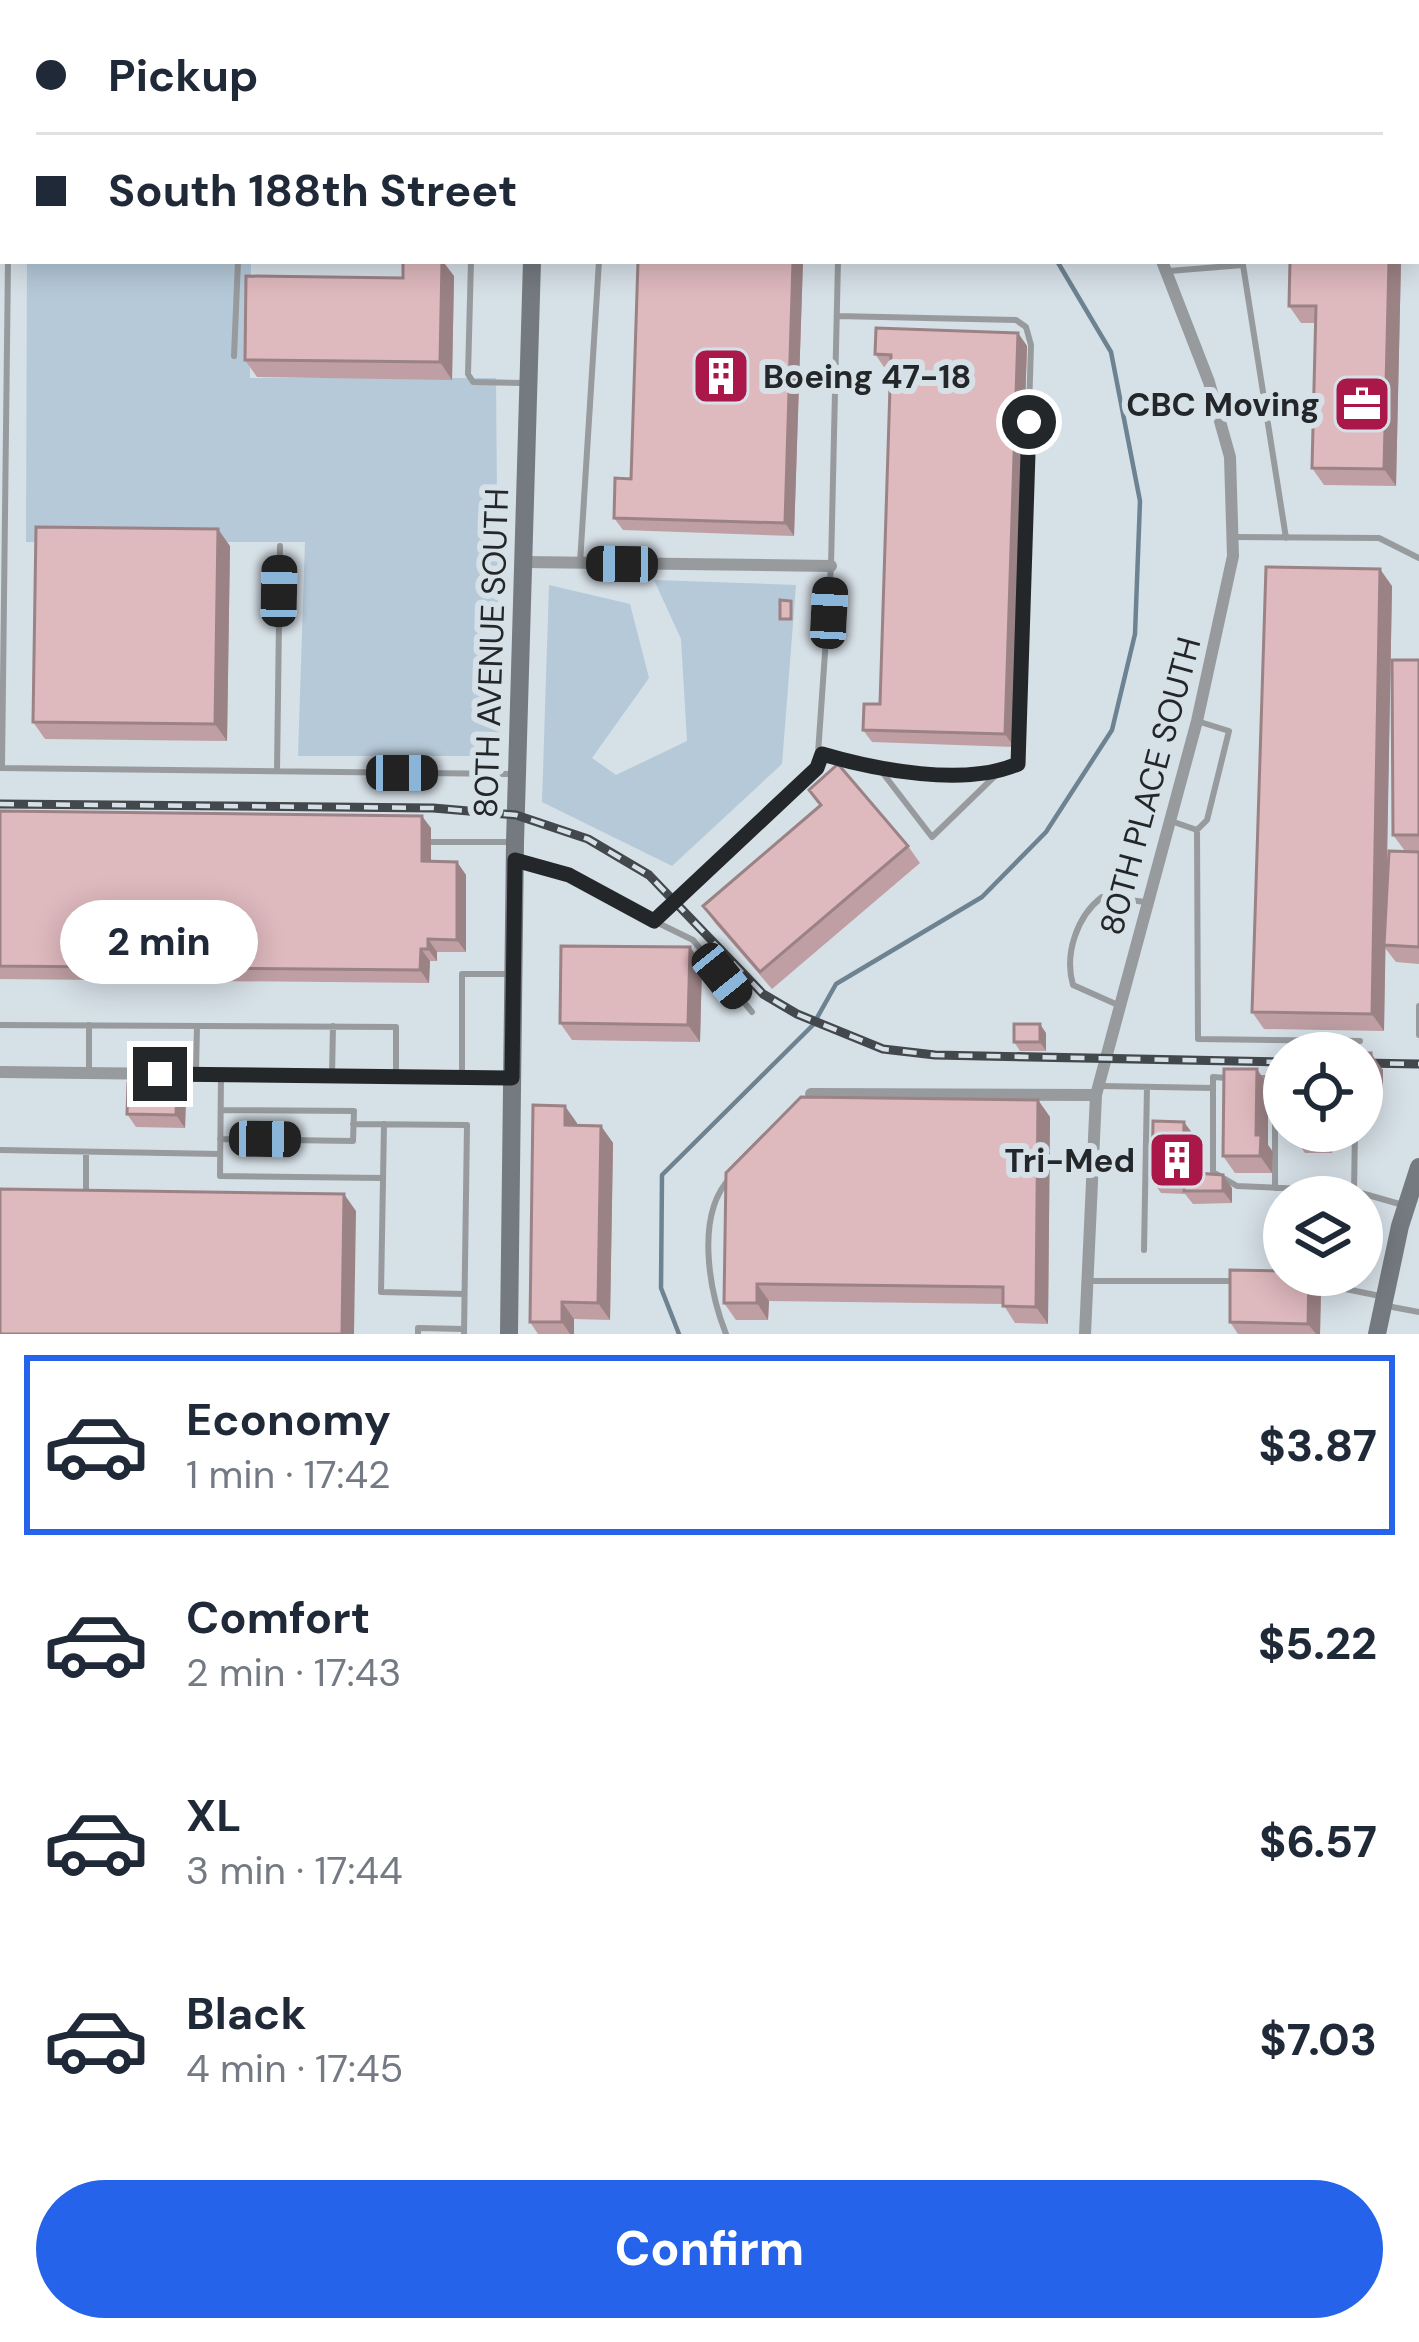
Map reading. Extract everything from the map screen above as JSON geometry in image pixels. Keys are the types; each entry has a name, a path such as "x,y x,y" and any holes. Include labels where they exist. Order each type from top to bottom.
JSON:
{"street":[{"name":"80TH AVENUE SOUTH","path":"509,1334 515,851 532,264"},
{"name":"80TH PLACE SOUTH","path":"1085,1334 1097,1090 1224,614 1234,537 1230,457 1209,382 1164,266"},
{"path":"525,562 831,566"},
{"path":"0,1072 512,1078"},
{"path":"811,1094 1097,1090"},
{"path":"1377,1334 1419,1167"}],"lane":[{"path":"8,264 1,768 517,774"},
{"path":"234,356 238,264"},
{"path":"471,264 468,374 473,382 529,383"},
{"path":"580,563 599,264"},
{"path":"654,921 817,768 822,754 838,264"},
{"path":"1164,266 1243,265 1286,538"},
{"path":"837,316 1016,320 1026,327 1031,346 1018,764 998,773 932,837 882,772"},
{"path":"1234,537 1379,538 1419,558"},
{"path":"277,771 280,546"},
{"path":"1197,721 1229,731 1207,820 1197,830 1198,1039 1263,1040"},
{"path":"822,754 882,772 998,773"},
{"path":"1168,820 1197,830"},
{"path":"431,842 515,851 693,940 752,1012"},
{"path":"1118,1005 1073,985 1070,953 1081,922 1102,897 1146,902"},
{"path":"462,1077 462,974 513,974"},
{"path":"1419,1006 1419,1034"},
{"path":"0,1024 396,1027 396,1076"},
{"path":"88,1073 89,1025"},
{"path":"196,1026 196,1074"},
{"path":"332,1076 333,1026"},
{"path":"221,1075 220,1176 383,1178"},
{"path":"1234,1078 1214,1078 1213,1172 1237,1186 1263,1187"},
{"path":"1255,1078 1275,1078 1275,1176"},
{"path":"1144,1250 1147,1087"},
{"path":"1097,1090 1214,1088"},
{"path":"796,1109 811,1094"},
{"path":"220,1139 353,1141 354,1112 221,1110"},
{"path":"353,1124 467,1125 464,1331 418,1328 418,1334"},
{"path":"384,1124 382,1292 464,1294"},
{"path":"0,1150 220,1154"},
{"path":"86,1152 86,1190"},
{"path":"726,1334 712,1299 712,1205 738,1170"},
{"path":"1383,1199 1406,1206"},
{"path":"1088,1281 1251,1281"},
{"path":"1363,1296 1419,1312"}],"shaded area":[{"path":"27,264 251,264 250,378 496,378 499,756 298,756 305,542 26,542"},
{"path":"654,580 796,585 782,764 672,866 542,802 549,585 630,604 649,678 592,758 616,775 687,741 681,639"}],"building":[{"path":"403,264 442,264 440,362 245,360 246,276 403,278"},
{"name":"Boeing 47-18","path":"638,264 793,264 785,523 614,518 615,478 631,479"},
{"name":"CBC Moving","path":"1290,264 1389,264 1384,469 1312,468 1316,306 1289,306"},
{"path":"876,328 1018,333 1005,734 863,730 864,704 880,704 891,355 875,354"},
{"path":"36,527 218,529 215,724 33,722"},
{"path":"1266,567 1380,569 1372,1014 1252,1012"},
{"path":"780,600 791,601 791,619 780,619"},
{"path":"1392,660 1419,660 1419,835 1393,835"},
{"path":"838,764 908,846 760,972 703,906 821,805 809,790"},
{"path":"0,811 422,816 422,861 457,862 457,940 428,939 428,949 421,949 420,970 0,966"},
{"path":"1389,851 1419,852 1419,947 1384,945"},
{"path":"561,946 690,947 688,1025 560,1023"},
{"path":"1014,1024 1040,1024 1040,1042 1014,1042"},
{"path":"1224,1069 1257,1069 1260,1156 1223,1156"},
{"path":"128,1083 177,1084 176,1115 127,1114"},
{"path":"801,1097 1038,1100 1036,1307 1003,1306 1003,1287 757,1284 757,1303 724,1303 726,1173"},
{"path":"533,1105 565,1106 565,1125 601,1126 598,1303 562,1302 562,1322 530,1322"},
{"path":"1153,1121 1184,1122 1183,1172 1223,1175 1223,1191 1184,1191 1184,1181 1152,1180"},
{"path":"0,1189 344,1194 342,1334 0,1334"},
{"path":"1230,1270 1263,1271 1263,1296 1309,1296 1308,1324 1230,1322"}],"waterway":[{"path":"679,1334 661,1288 662,1175 813,1025 836,984 982,897 1046,832 1112,730 1135,634 1140,501 1111,352 1059,264"}],"railway":[{"path":"0,804 433,808 516,815 588,839 649,875 763,994 797,1014 883,1049 935,1055 1263,1062"},
{"path":"1383,1063 1419,1064"}],"place":[{"name":"Boeing 47-18","path":"721,376"},
{"name":"CBC Moving","path":"1362,404"},
{"name":"Tri-Med","path":"1177,1160"}],"route":[{"path":"160,1074 512,1078 515,860 569,875 654,921 817,768 822,754 882,772 998,773 1018,764 1029,422"}]}
